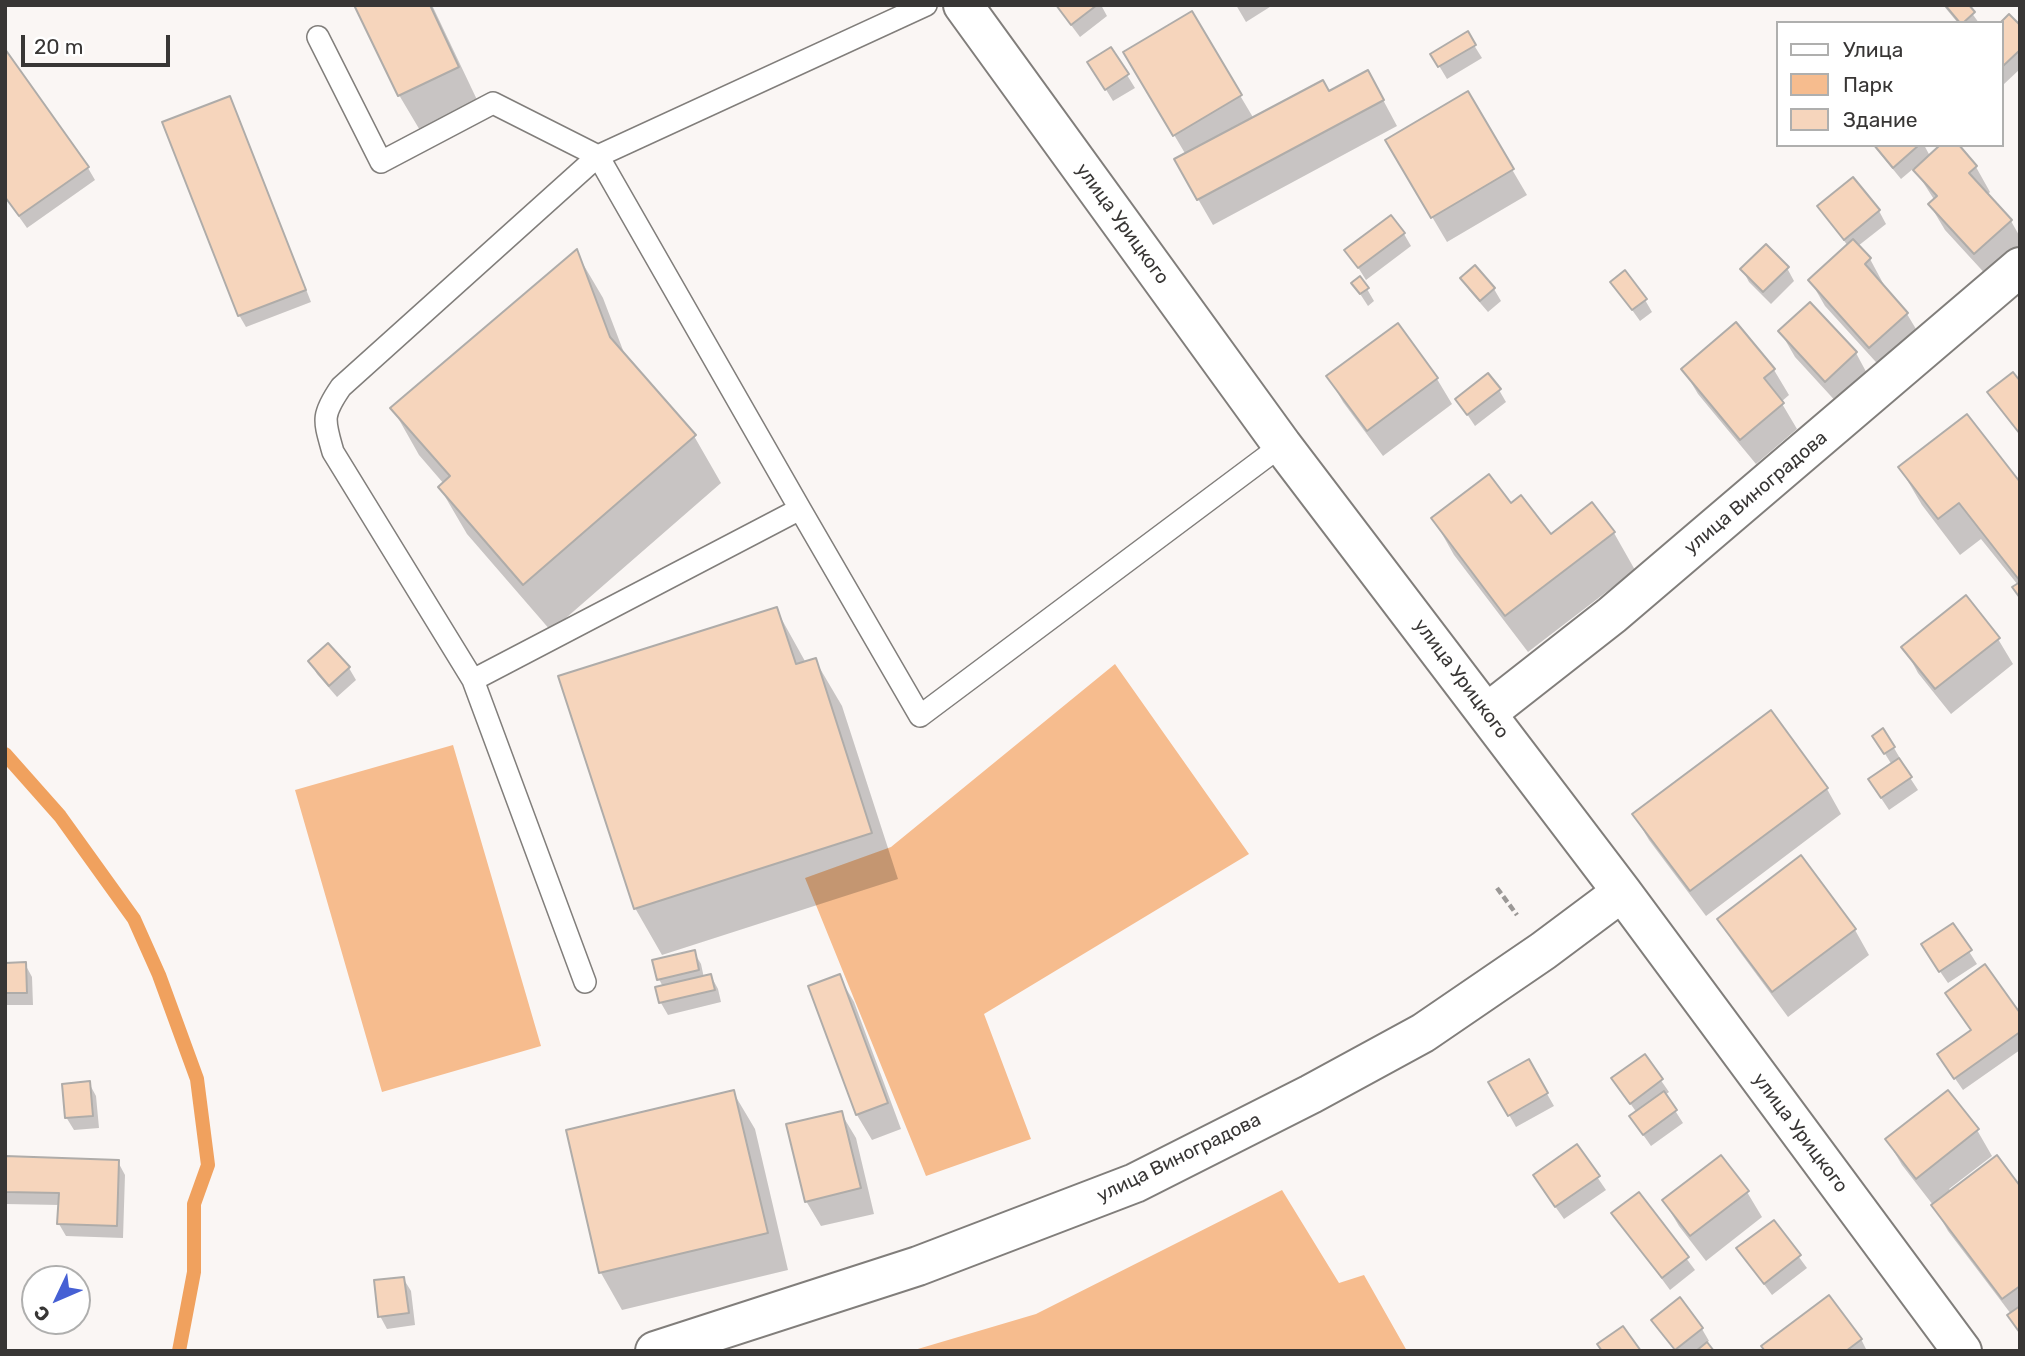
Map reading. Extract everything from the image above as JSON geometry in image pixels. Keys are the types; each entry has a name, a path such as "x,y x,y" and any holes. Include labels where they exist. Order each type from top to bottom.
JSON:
{"street":[{"name":"улица Урицкого","path":"963,5 1282,445 1622,892 1962,1351"},
{"name":"улица Виноградова","path":"1487,713 1612,615 2020,267"},
{"name":"улица Виноградова","path":"655,1351 918,1266 1135,1183 1311,1094 1423,1033 1543,951 1622,892"}],"lane":[{"path":"585,982 473,680 333,452 324,422 329,405 341,387 598,156 926,5"},
{"path":"318,37 381,162 493,103 598,156 920,716 1282,445"},
{"path":"473,680 800,509"}],"green space":[{"path":"1115,664 1249,854 984,1014 1031,1139 926,1176 805,878 891,847"},
{"path":"453,745 541,1046 382,1092 295,790"},
{"path":"1282,1190 1339,1283 1364,1275 1407,1351 911,1351 1036,1314"}],"building":[{"path":"354,5 430,5 459,67 398,96"},
{"path":"1056,5 1097,5 1071,25"},
{"path":"1945,5 1969,5 1975,12 1965,21 1958,21"},
{"path":"1192,11 1242,95 1173,136 1123,52"},
{"path":"2009,14 2020,25 2020,50 2004,65 2004,21"},
{"path":"1468,31 1476,45 1438,67 1430,54"},
{"path":"1111,47 1129,74 1105,90 1087,62"},
{"path":"5,49 89,167 19,216 5,197"},
{"path":"1368,70 1384,100 1197,200 1174,159 1323,80 1329,91"},
{"path":"1468,91 1514,169 1431,218 1385,140"},
{"path":"230,96 306,290 238,316 162,122"},
{"path":"1876,147 1917,147 1893,168"},
{"path":"1938,147 1961,147 1977,166 1969,173 2012,220 1974,254 1928,204 1937,196 1913,170"},
{"path":"1853,177 1880,210 1844,240 1817,206"},
{"path":"1391,215 1405,233 1358,268 1344,250"},
{"path":"1853,239 1871,258 1865,264 1908,313 1869,348 1808,280"},
{"path":"1766,244 1789,267 1763,292 1740,269"},
{"path":"577,249 610,337 696,435 523,585 438,487 450,476 390,408"},
{"path":"1475,265 1495,288 1480,301 1460,278"},
{"path":"1625,270 1647,299 1632,310 1610,282"},
{"path":"1360,276 1369,288 1360,294 1351,283"},
{"path":"1810,302 1857,352 1825,382 1778,331"},
{"path":"1736,322 1775,369 1764,378 1784,403 1740,440 1681,369"},
{"path":"1398,323 1438,378 1367,431 1326,376"},
{"path":"2013,372 2020,381 2020,434 1987,392"},
{"path":"1488,373 1501,389 1467,415 1455,399"},
{"path":"1967,414 2020,482 2020,581 1959,503 1938,519 1898,467"},
{"path":"1489,474 1511,503 1521,495 1551,534 1592,502 1615,532 1505,616 1431,518"},
{"path":"2020,582 2020,598 2012,587"},
{"path":"1966,595 2000,638 1935,689 1901,647"},
{"path":"777,607 796,664 816,658 872,833 634,909 558,676"},
{"path":"328,643 350,667 329,686 308,661"},
{"path":"1771,710 1828,788 1690,891 1632,814"},
{"path":"1883,728 1895,747 1884,754 1872,736"},
{"path":"1899,758 1912,777 1881,798 1868,779"},
{"path":"1801,855 1856,929 1772,992 1717,919"},
{"path":"1953,923 1972,950 1939,972 1921,944"},
{"path":"695,950 699,970 657,980 652,960"},
{"path":"26,962 27,993 5,993 5,963"},
{"path":"1985,964 2020,1013 2020,1032 1954,1079 1937,1054 1971,1030 1945,993"},
{"path":"711,974 715,990 659,1003 655,987"},
{"path":"840,974 888,1103 856,1115 808,986"},
{"path":"1645,1054 1663,1079 1630,1104 1611,1078"},
{"path":"1529,1059 1548,1093 1508,1116 1488,1082"},
{"path":"90,1081 93,1116 65,1118 62,1084"},
{"path":"734,1090 768,1233 599,1273 566,1130"},
{"path":"1948,1090 1979,1129 1916,1179 1885,1139"},
{"path":"1664,1091 1677,1110 1643,1135 1629,1116"},
{"path":"842,1111 861,1188 805,1202 786,1124"},
{"path":"1577,1144 1600,1176 1555,1207 1533,1175"},
{"path":"1721,1155 1749,1191 1690,1236 1662,1200"},
{"path":"1997,1155 2020,1186 2020,1286 2002,1299 1931,1205"},
{"path":"5,1156 119,1160 117,1226 57,1224 59,1193 5,1192"},
{"path":"1639,1192 1689,1257 1662,1278 1611,1213"},
{"path":"1774,1220 1801,1255 1764,1284 1736,1248"},
{"path":"404,1277 409,1313 378,1317 374,1280"},
{"path":"1829,1295 1862,1339 1846,1351 1765,1351 1761,1346"},
{"path":"1680,1297 1703,1328 1675,1350 1651,1320"},
{"path":"2020,1306 2020,1333 2007,1315"},
{"path":"1623,1326 1641,1351 1602,1351 1597,1344"},
{"path":"1707,1342 1714,1351 1696,1351"}],"waterway":[{"path":"5,754 60,816 134,919 159,975 197,1079 208,1165 194,1204 194,1272 179,1351"}]}
